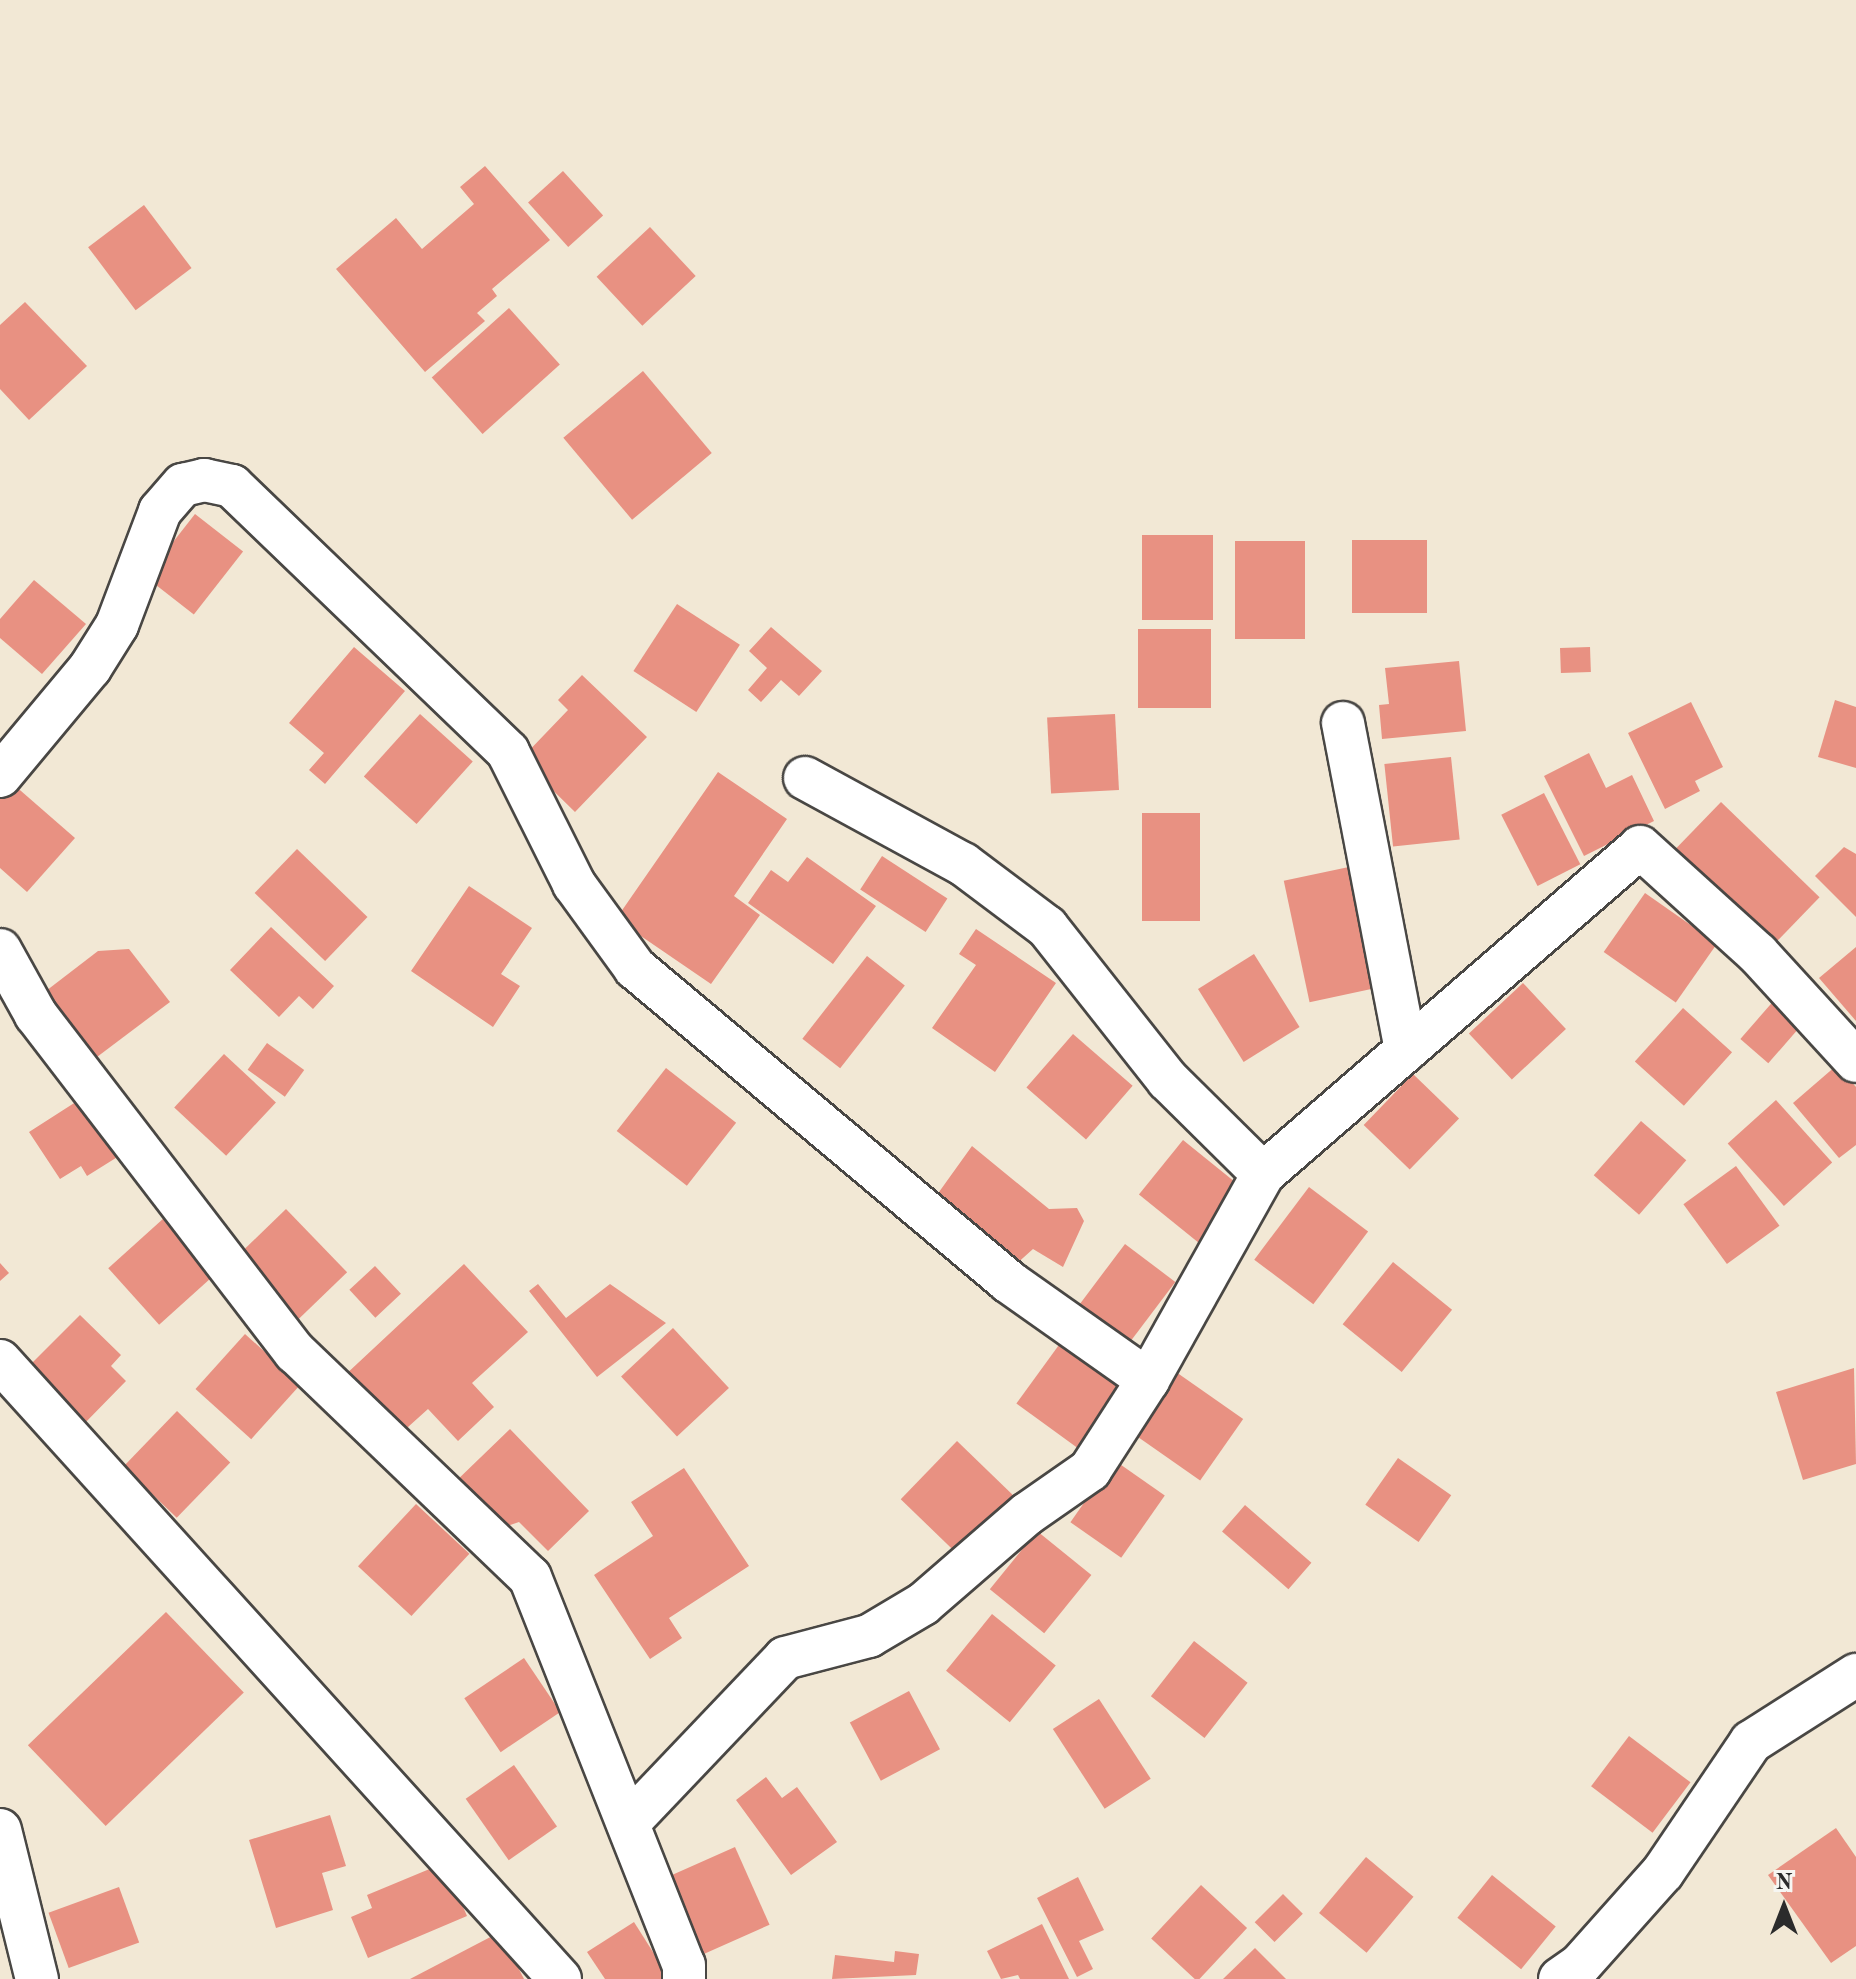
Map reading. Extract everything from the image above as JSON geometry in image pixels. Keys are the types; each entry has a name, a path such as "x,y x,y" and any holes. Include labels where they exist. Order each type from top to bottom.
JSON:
{"street":[{"path":"0,776 90,668 117,625 160,511 183,485 204,480 232,486 508,752 574,884 635,968 1009,1282 1148,1380"},
{"path":"1343,723 1406,1050"},
{"path":"805,778 963,864 1047,927 1168,1080 1263,1174"},
{"path":"629,1822 785,1658 869,1636 923,1604 1027,1514 1090,1470 1148,1380 1263,1174 1640,847 1758,954 1856,1061"},
{"path":"0,950 36,1015 295,1352 530,1577 684,1965 684,1979"},
{"path":"0,1361 560,1979"},
{"path":"1560,1979 1580,1965 1663,1872 1751,1742 1856,1675"},
{"path":"0,1830 37,1979"}],"building":[{"path":"485,166 550,240 492,289 497,296 477,313 485,321 425,372 336,269 396,218 422,249 474,204 460,187"},
{"path":"563,171 603,216 568,247 528,202"},
{"path":"144,205 192,268 136,310 88,247"},
{"path":"650,227 696,276 642,326 597,277"},
{"path":"25,302 87,366 29,420 0,389 0,325"},
{"path":"509,308 560,364 483,434 432,378"},
{"path":"643,371 712,453 632,520 563,438"},
{"path":"195,514 243,552 194,615 146,577"},
{"path":"1142,535 1213,535 1213,620 1142,620"},
{"path":"1352,540 1427,540 1427,613 1352,613"},
{"path":"1235,541 1305,541 1305,639 1235,639"},
{"path":"34,580 86,624 42,674 0,638 0,619"},
{"path":"677,604 740,645 696,712 633,671"},
{"path":"771,627 822,671 799,696 781,680 761,702 748,690 767,668 749,651"},
{"path":"1138,629 1211,629 1211,708 1138,708"},
{"path":"354,647 405,691 325,784 309,770 324,753 289,723"},
{"path":"1590,647 1591,672 1561,673 1560,648"},
{"path":"1459,661 1466,731 1382,739 1379,705 1389,704 1385,668"},
{"path":"582,675 647,737 575,812 521,759 568,710 558,700"},
{"path":"1835,700 1856,707 1856,768 1818,757"},
{"path":"1691,702 1723,767 1695,781 1700,791 1665,809 1628,733"},
{"path":"420,714 473,762 417,824 364,776"},
{"path":"1115,714 1119,790 1051,793 1047,718"},
{"path":"1589,753 1606,788 1632,775 1654,821 1584,856 1544,776"},
{"path":"1451,757 1460,840 1393,847 1384,764"},
{"path":"718,772 787,819 734,896 760,915 711,984 616,919"},
{"path":"13,784 75,838 27,892 0,868 0,799"},
{"path":"1544,793 1580,864 1538,886 1501,815"},
{"path":"1721,802 1820,897 1765,953 1667,858"},
{"path":"1142,813 1200,813 1200,921 1142,921"},
{"path":"1844,847 1856,854 1856,917 1815,876"},
{"path":"297,849 367,917 325,961 255,893"},
{"path":"882,856 947,898 926,932 860,890"},
{"path":"807,857 876,906 833,964 748,903 771,870 788,882"},
{"path":"1363,864 1389,985 1310,1002 1284,881"},
{"path":"469,886 532,928 501,974 520,986 493,1027 411,971"},
{"path":"1645,893 1717,943 1676,1002 1604,952"},
{"path":"271,927 334,986 313,1009 299,996 279,1017 230,970"},
{"path":"976,929 1056,983 995,1072 932,1028 976,965 959,954"},
{"path":"1856,947 1856,1021 1819,978"},
{"path":"129,949 170,1002 93,1060 42,994 98,951"},
{"path":"1254,954 1300,1027 1244,1062 1198,989"},
{"path":"867,956 905,986 840,1068 802,1039"},
{"path":"1523,983 1566,1029 1512,1080 1469,1033"},
{"path":"1783,990 1811,1014 1768,1063 1740,1039"},
{"path":"1683,1008 1732,1052 1684,1106 1635,1062"},
{"path":"1073,1034 1133,1086 1086,1139 1026,1088"},
{"path":"267,1043 304,1070 285,1097 248,1070"},
{"path":"224,1054 276,1102 226,1156 174,1107"},
{"path":"1837,1065 1856,1087 1856,1145 1839,1158 1793,1103"},
{"path":"666,1068 736,1123 687,1186 617,1131"},
{"path":"1413,1074 1459,1118 1410,1170 1364,1125"},
{"path":"82,1098 119,1156 87,1176 81,1166 60,1179 29,1132"},
{"path":"1776,1100 1832,1162 1784,1206 1728,1143"},
{"path":"1641,1121 1686,1160 1639,1215 1594,1175"},
{"path":"1183,1140 1245,1190 1201,1245 1139,1194"},
{"path":"972,1146 1049,1209 1077,1208 1084,1221 1063,1267 1033,1249 1014,1266 934,1199"},
{"path":"1736,1166 1779,1226 1727,1264 1683,1204"},
{"path":"1309,1187 1368,1232 1313,1304 1254,1260"},
{"path":"286,1209 347,1272 299,1319 238,1256"},
{"path":"164,1218 215,1274 159,1325 108,1268"},
{"path":"1125,1244 1175,1282 1130,1342 1080,1304"},
{"path":"1393,1262 1452,1310 1402,1372 1343,1324"},
{"path":"0,1263 9,1273 0,1281"},
{"path":"464,1264 528,1332 472,1383 494,1407 458,1441 428,1409 398,1436 343,1377"},
{"path":"375,1266 401,1294 375,1318 349,1290"},
{"path":"538,1284 566,1318 610,1284 666,1323 597,1377 529,1291"},
{"path":"80,1315 121,1355 111,1366 126,1381 82,1426 25,1370"},
{"path":"673,1328 729,1388 677,1436 621,1376"},
{"path":"245,1334 301,1384 251,1439 195,1389"},
{"path":"1064,1338 1126,1383 1079,1449 1016,1404"},
{"path":"1854,1368 1856,1464 1803,1480 1776,1392"},
{"path":"1176,1372 1243,1419 1200,1480 1133,1433"},
{"path":"177,1411 230,1462 177,1518 124,1466"},
{"path":"510,1429 589,1511 548,1551 519,1522 495,1530 452,1485"},
{"path":"957,1441 1013,1495 957,1553 901,1499"},
{"path":"1398,1458 1451,1495 1419,1542 1365,1505"},
{"path":"1114,1460 1165,1496 1121,1558 1070,1522"},
{"path":"684,1468 749,1566 669,1618 682,1638 650,1659 594,1575 653,1536 631,1502"},
{"path":"416,1504 469,1554 411,1616 358,1566"},
{"path":"1245,1505 1311,1563 1288,1589 1222,1531"},
{"path":"1037,1531 1091,1575 1044,1633 990,1589"},
{"path":"166,1612 244,1693 106,1826 28,1745"},
{"path":"992,1614 1056,1666 1010,1722 946,1671"},
{"path":"1194,1641 1248,1683 1204,1738 1151,1696"},
{"path":"524,1658 560,1712 501,1752 464,1698"},
{"path":"909,1691 940,1749 881,1781 850,1722"},
{"path":"1099,1699 1151,1779 1105,1809 1053,1729"},
{"path":"1629,1736 1690,1782 1653,1833 1591,1786"},
{"path":"514,1765 557,1826 509,1860 466,1799"},
{"path":"766,1777 782,1798 797,1787 837,1842 791,1875 736,1800"},
{"path":"330,1815 346,1866 322,1873 333,1910 276,1928 249,1840"},
{"path":"1836,1828 1856,1857 1856,1946 1831,1963 1768,1875"},
{"path":"735,1847 770,1925 704,1954 669,1876"},
{"path":"1366,1857 1413,1897 1367,1953 1319,1913"},
{"path":"444,1863 467,1916 368,1958 351,1917 372,1908 367,1895"},
{"path":"1492,1875 1556,1927 1521,1969 1457,1918"},
{"path":"1078,1877 1104,1930 1079,1941 1093,1969 1077,1977 1037,1898"},
{"path":"1201,1885 1247,1928 1199,1979 1195,1979 1151,1938"},
{"path":"119,1887 139,1942 69,1968 49,1913"},
{"path":"1283,1894 1303,1914 1275,1942 1255,1922"},
{"path":"634,1922 670,1979 605,1979 587,1952"},
{"path":"1042,1924 1069,1979 1020,1979 1018,1975 1001,1979 987,1951"},
{"path":"500,1932 524,1979 410,1979"},
{"path":"1255,1948 1286,1979 1223,1979"},
{"path":"895,1951 919,1954 916,1975 832,1979 835,1955 894,1962"}]}
